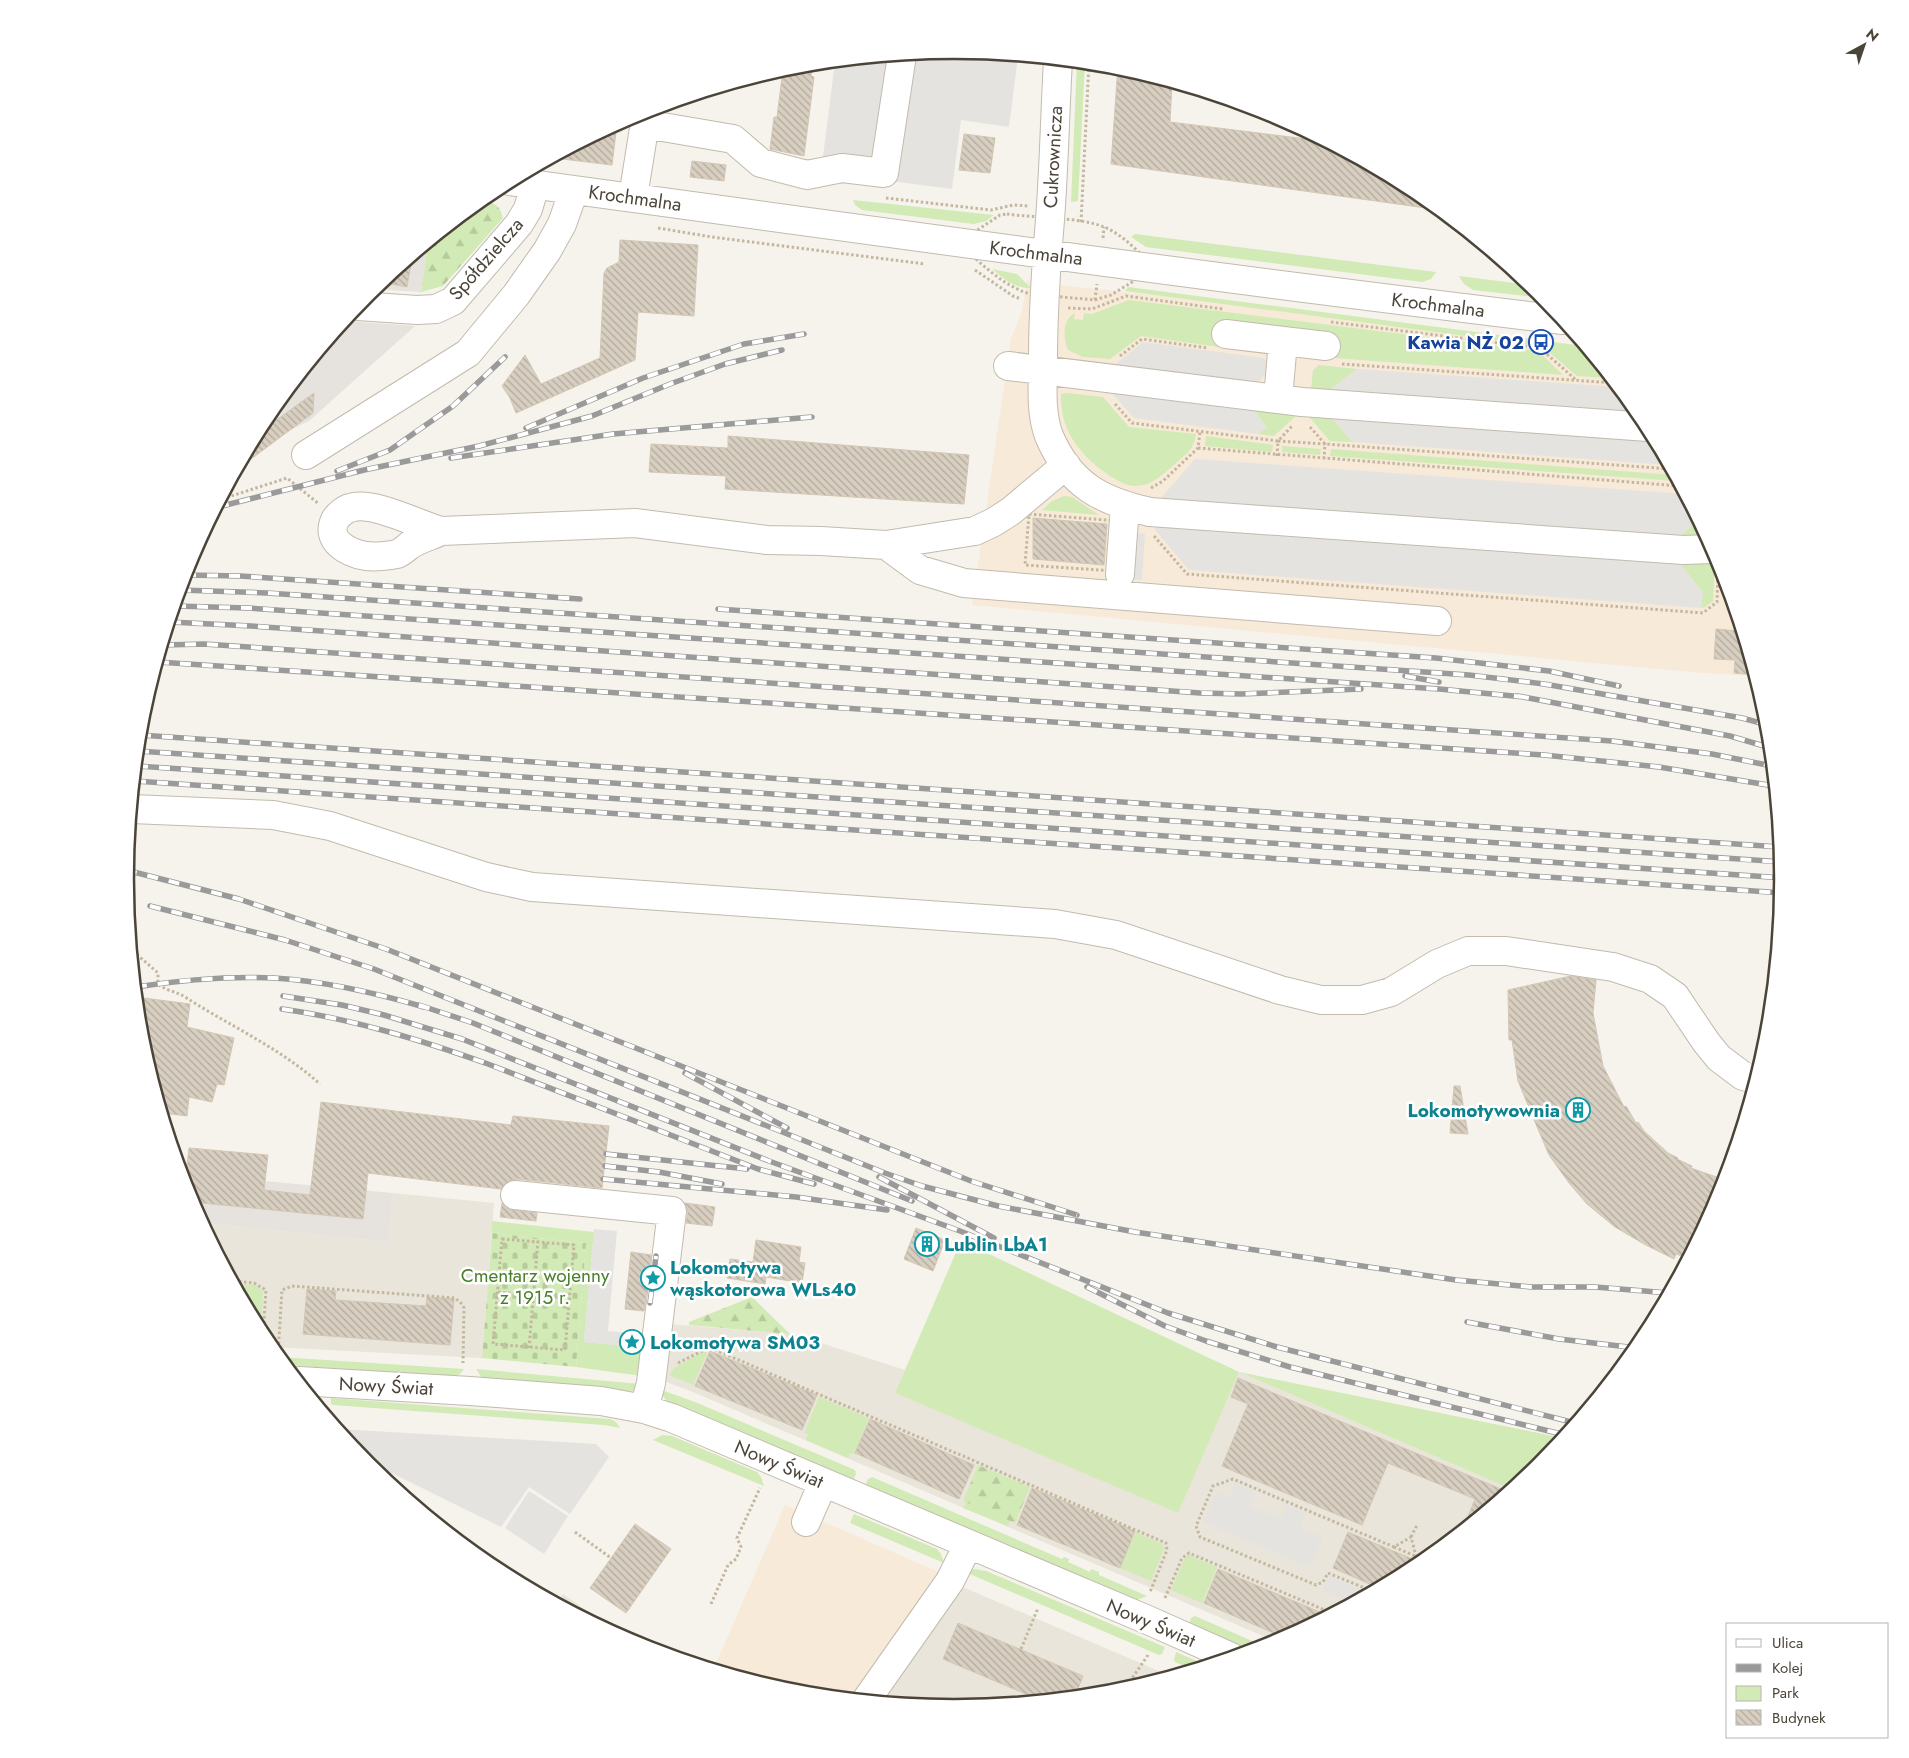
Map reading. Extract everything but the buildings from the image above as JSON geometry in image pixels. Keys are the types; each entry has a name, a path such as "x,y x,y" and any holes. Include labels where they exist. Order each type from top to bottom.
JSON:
{"street":[{"path":"649,118 734,139 762,163 807,176 842,168 884,173 901,61"},
{"name":"Cukrownicza","path":"1058,66 1050,219 1046,254 1042,398 1048,434 1066,465 1087,488 1125,515 1684,550 1707,554"},
{"path":"633,197 646,119"},
{"name":"Krochmalna","path":"522,183 1046,254 1553,319"},
{"name":"Spółdzielcza","path":"367,307 417,310 436,309 453,301 519,224 528,209 522,183"},
{"path":"306,455 468,353 516,295 547,250 562,224 574,190"},
{"path":"1226,334 1283,341 1331,355"},
{"path":"1278,399 1283,341"},
{"path":"1008,366 1278,399 1639,426"},
{"path":"441,531 410,544 398,554 367,556 340,546 333,538 332,529 336,517 349,508 362,507 392,513 441,531 635,523 766,540 886,545 975,531 1011,511 1066,465"},
{"path":"1120,574 1125,515"},
{"path":"886,545 920,570 964,583 1437,621"},
{"path":"137,809 273,815 330,826 486,877 532,887 1056,924 1116,935 1280,990 1321,1000 1362,1000 1391,992 1437,964 1468,951 1506,951 1613,966 1650,979 1675,996 1719,1058 1743,1076 1750,1078"},
{"path":"515,1195 672,1211 652,1383 644,1409"},
{"name":"Nowy Świat","path":"307,1381 600,1401 644,1409 672,1418 1224,1654"},
{"path":"806,1522 822,1483"},
{"path":"870,1694 950,1581 968,1545"}],"path":[{"path":"1081,222 1089,71"},
{"path":"1331,355 1606,381"},
{"path":"1307,423 1325,444 1324,459"},
{"path":"1277,456 1278,441 1665,469"},
{"path":"1198,448 1277,456 1674,486"},
{"path":"229,497 287,478 336,517"},
{"path":"1023,519 1033,511"},
{"path":"1029,514 1025,565 1114,571 1125,515"},
{"path":"1029,514 1125,515 1149,531 1187,574 1703,613 1717,602 1716,577"},
{"path":"138,955 158,972 158,984 164,989 181,994 222,1021 244,1031 307,1072 320,1084"},
{"path":"502,1238 574,1245 566,1350 493,1344 498,1292 502,1238"},
{"path":"530,1348 538,1241"},
{"path":"240,1282 254,1283 266,1290 264,1322"},
{"path":"279,1344 282,1290 292,1286 455,1298 464,1308 463,1363"},
{"path":"498,1292 557,1298"},
{"path":"676,1364 706,1349 713,1349 1166,1543 1168,1548 1150,1592"},
{"path":"1365,1589 1328,1573 1323,1582 1316,1585 1200,1537 1196,1526 1213,1486 1233,1479 1416,1556"},
{"path":"711,1604 728,1565 736,1559 741,1547 737,1538 760,1488"},
{"path":"1394,1547 1411,1537 1417,1524"},
{"path":"575,1532 611,1558"},
{"path":"1411,1537 1416,1556"},
{"path":"1165,1598 1182,1558 1190,1553 1326,1610"},
{"path":"1021,1649 1038,1608"},
{"path":"1131,1679 1148,1655"}],"shaded area":[{"path":"954,59 1017,62 1009,127 961,120 952,189 821,172 834,68 901,61"},
{"path":"427,251 421,292 384,290"},
{"path":"1027,280 1581,350 1637,423 1665,469 1690,516 1712,565 1731,615 1749,676 1702,673 972,605 1011,339 1022,312"},
{"path":"353,322 415,326 309,421 258,446 272,423 304,380"},
{"path":"1143,342 1264,358 1272,369 1254,385 1112,367"},
{"path":"1357,369 1610,386 1630,414 1327,392"},
{"path":"1109,390 1253,409 1267,427 1258,434 1134,418"},
{"path":"1329,415 1646,437 1662,465 1353,442"},
{"path":"1195,459 1678,494 1694,524 1679,537 1160,499"},
{"path":"1155,523 1678,561 1703,593 1701,608 1189,570 1155,530"},
{"path":"1129,532 1145,534 1142,580 1125,579"},
{"path":"190,1174 393,1193 388,1242 211,1224"},
{"path":"393,1193 494,1203 482,1358 281,1347 244,1289 211,1224 388,1242"},
{"path":"594,1229 617,1231 608,1331 643,1334 642,1348 584,1342"},
{"path":"669,1324 793,1334 905,1370 895,1393 1028,1449 1239,1372 1505,1487 1454,1530 1410,1561 1365,1589 1317,1615 1267,1638 666,1382"},
{"path":"347,1429 596,1444 609,1457 570,1514 529,1487 501,1527 387,1471"},
{"path":"1235,1483 1256,1492 1250,1506 1280,1519 1287,1504 1306,1513 1300,1527 1323,1537 1310,1567 1203,1522 1216,1492 1229,1497"},
{"path":"529,1491 568,1516 544,1554 505,1528"},
{"path":"785,1505 941,1573 857,1693 794,1683 716,1663"},
{"path":"1329,1576 1363,1590 1345,1600 1323,1590"},
{"path":"958,1585 1159,1671 1157,1673 1115,1683 1062,1692 1008,1697 954,1699 880,1695"},
{"path":"563,1594 595,1617 592,1615 560,1598"}],"green space":[{"path":"1077,68 1085,70 1078,201 1071,202"},
{"path":"853,200 994,215 986,221 974,224 862,210 855,205"},
{"path":"491,203 498,207 503,218 443,286 421,292 427,251 455,228"},
{"path":"1135,234 1436,272 1431,279 1422,282 1146,247 1131,237"},
{"path":"992,269 1017,274 1031,288 1015,285"},
{"path":"1459,276 1518,283 1532,297 1473,290 1464,284"},
{"path":"1128,287 1577,345 1603,378 1577,376 1542,346 1125,291"},
{"path":"1129,300 1538,351 1563,375 1294,355 1258,345 1269,354 1141,336 1110,359 1083,357 1068,350 1065,330 1071,316 1075,313 1074,319 1083,320 1084,313 1092,314"},
{"path":"1319,365 1357,369 1327,392 1311,390 1313,370"},
{"path":"1061,394 1103,397 1129,427 1196,434 1193,444 1186,454 1152,482 1135,486 1124,484 1097,466 1073,440 1064,419 1062,407"},
{"path":"1253,409 1296,413 1295,417 1274,436 1258,434 1267,427"},
{"path":"1310,414 1329,415 1353,442 1330,441 1310,418"},
{"path":"1206,436 1273,445 1272,452 1205,446"},
{"path":"1282,446 1321,449 1320,455 1282,452"},
{"path":"1331,449 1668,475 1671,481 1330,456"},
{"path":"1064,496 1072,497 1099,515 1042,510 1052,501"},
{"path":"1694,524 1699,537 1679,537"},
{"path":"1709,559 1714,571 1713,601 1705,607 1701,608 1703,593 1678,561"},
{"path":"492,1221 594,1232 584,1342 642,1347 642,1376 576,1367 586,1243 492,1233"},
{"name":"Cmentarz wojenny z 1915 r.","path":"492,1233 586,1243 576,1367 482,1358"},
{"path":"961,1241 1239,1372 1178,1513 895,1393"},
{"path":"241,1284 256,1285 263,1291 262,1318"},
{"path":"752,1297 790,1334 689,1325 689,1322"},
{"path":"706,1350 707,1353 693,1385 669,1375 674,1368"},
{"path":"289,1358 464,1369 460,1374 452,1377 295,1365"},
{"path":"476,1369 640,1384 637,1389 629,1392 486,1379 482,1378"},
{"path":"1239,1372 1556,1437 1505,1487"},
{"path":"659,1389 695,1402 855,1470 856,1474 853,1481 672,1404 665,1399"},
{"path":"819,1397 869,1418 854,1454 850,1453 848,1458 806,1440 808,1434 804,1433"},
{"path":"331,1398 610,1419 616,1422 620,1428 604,1425 333,1405 331,1404"},
{"path":"662,1435 672,1436 757,1472 764,1486 653,1440"},
{"path":"978,1465 1030,1487 1015,1523 963,1501"},
{"path":"872,1477 1062,1559 1064,1557 1069,1559 1068,1562 1090,1572 1091,1569 1099,1572 1099,1575 1147,1596 1131,1600 865,1486 868,1479"},
{"path":"966,1502 1010,1521 1008,1526 963,1508"},
{"path":"854,1514 937,1549 944,1563 850,1523"},
{"path":"1136,1532 1165,1547 1151,1581 1120,1568"},
{"path":"1188,1555 1217,1567 1202,1603 1171,1590"},
{"path":"975,1569 986,1571 1165,1647 1162,1654 1159,1655 965,1572"},
{"path":"1195,1616 1255,1642 1242,1647 1189,1624 1191,1618"},
{"path":"1176,1652 1198,1662 1184,1666 1174,1660"}],"railway":[{"path":"526,428 643,378 744,344 804,334"},
{"path":"225,505 364,470 479,446 592,416 725,364 782,350"},
{"path":"337,471 390,450 453,406 505,357"},
{"path":"451,458 613,434 812,417"},
{"path":"193,575 240,576 580,599"},
{"path":"187,590 267,593 1469,675 1544,684 1742,718 1760,723"},
{"path":"181,606 248,608 1439,689 1524,697"},
{"path":"718,609 1436,658 1549,671 1619,686"},
{"path":"176,622 1200,693 1241,694 1361,689"},
{"path":"169,645 204,644 1612,741 1712,754 1767,765"},
{"path":"163,662 1544,755 1659,767 1769,785"},
{"path":"1405,676 1439,682"},
{"path":"1518,696 1730,736 1764,746"},
{"path":"147,735 1774,847"},
{"path":"144,751 1774,861"},
{"path":"142,766 1775,877"},
{"path":"140,781 1775,892"},
{"path":"134,872 239,899 386,949 971,1181 1077,1215"},
{"path":"150,906 285,940 374,969 885,1173 922,1186 998,1206 1135,1232 1456,1280 1531,1287 1595,1287 1663,1293"},
{"path":"141,986 205,979 274,978 350,988 424,1007"},
{"path":"283,996 342,1005 384,1015 462,1039 769,1161 960,1231 1168,1313 1277,1347 1570,1422"},
{"path":"419,1005 473,1023 912,1201"},
{"path":"282,1009 361,1024 438,1047 488,1064 758,1169 814,1184"},
{"path":"685,1073 787,1128"},
{"path":"606,1154 747,1169"},
{"path":"605,1166 659,1172 722,1184"},
{"path":"879,1177 994,1238"},
{"path":"603,1179 796,1197 887,1210"},
{"path":"650,1303 656,1256"},
{"path":"1087,1287 1165,1326 1206,1341 1290,1367 1559,1433"},
{"path":"1467,1322 1559,1339 1628,1347"}],"place":[{"name":"Kawia NŻ 02","path":"1541,342"},
{"name":"Lokomotywownia","path":"1578,1110"},
{"name":"Lublin LbA1","path":"927,1244"},
{"name":"Lokomotywa wąskotorowa WLs40","path":"653,1278"},
{"name":"Lokomotywa SM03","path":"632,1342"}]}
